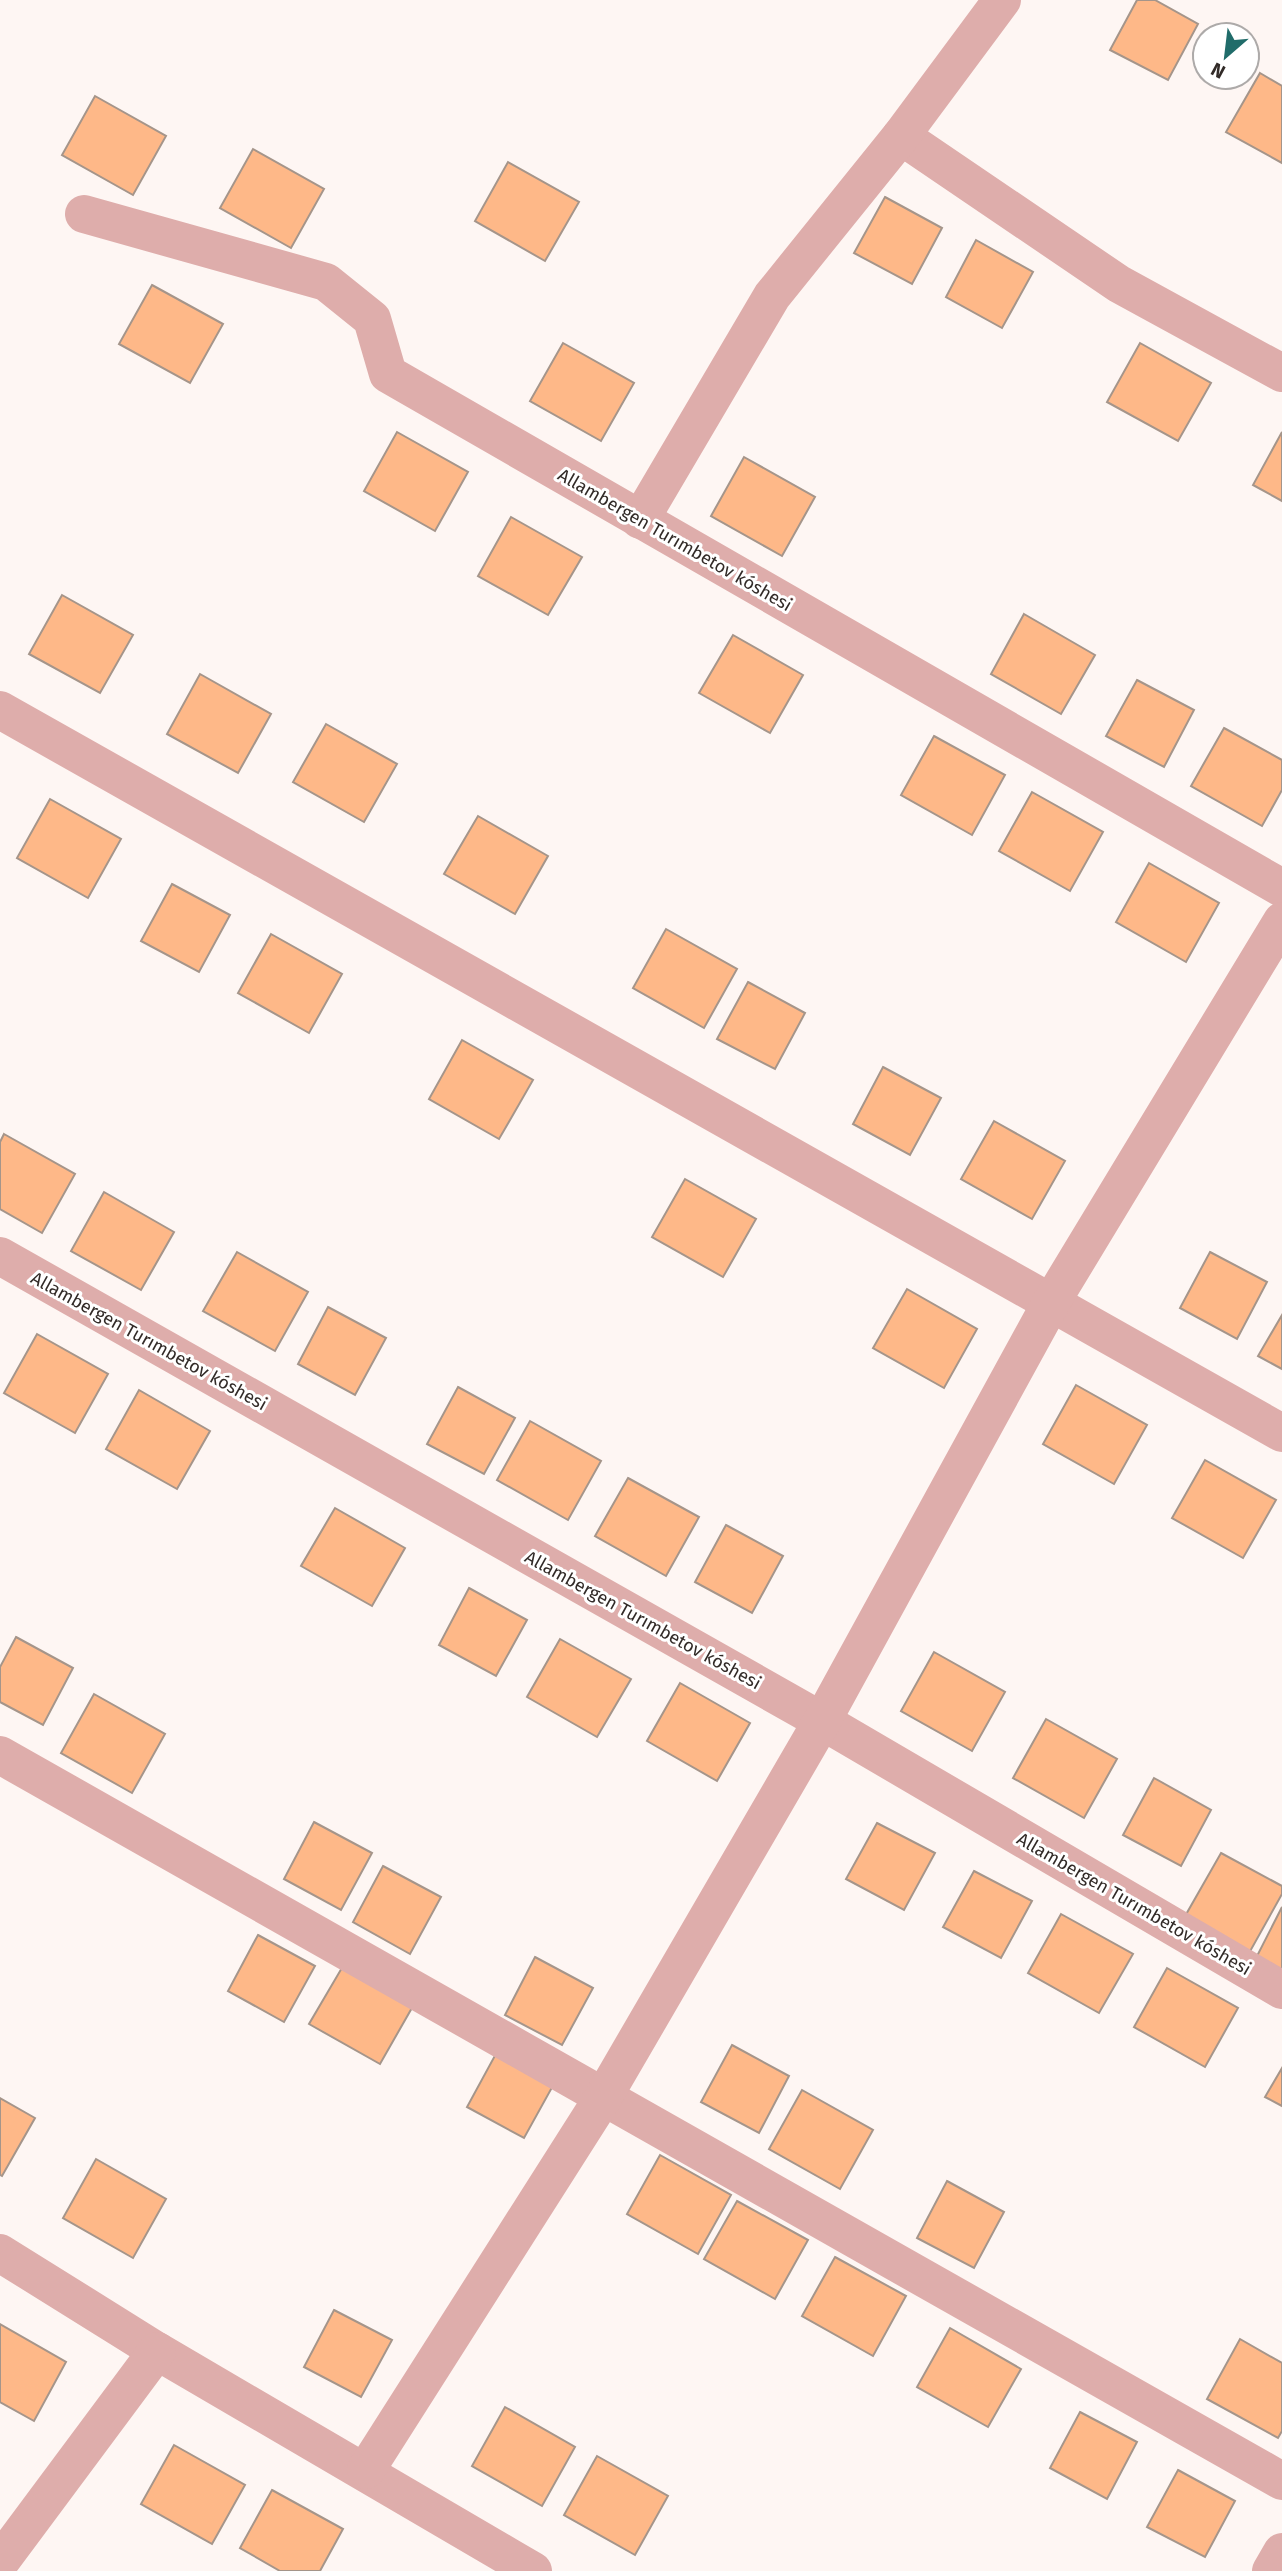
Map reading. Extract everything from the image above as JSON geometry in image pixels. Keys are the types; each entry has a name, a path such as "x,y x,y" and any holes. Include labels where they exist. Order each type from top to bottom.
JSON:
{"street":[{"path":"640,520 772,296 901,136 1002,0"},
{"path":"901,136 1119,284 1282,373"},
{"name":"Allambergen Turımbetov kóshesi","path":"84,214 326,282 372,319 388,374 1282,888"},
{"path":"0,710 1282,1433"},
{"path":"366,2470 604,2095 822,1721 1052,1301 1282,922"},
{"name":"Allambergen Turımbetov kóshesi","path":"0,1256 822,1721 1282,1990"},
{"path":"0,1755 604,2095 1282,2482"},
{"path":"0,2253 158,2351 366,2470 533,2571"},
{"path":"0,2562 158,2351"},
{"path":"1271,2571 1282,2552"}],"building":[{"path":"1137,0 1155,0 1193,21 1191,37 1168,80 1110,50"},
{"path":"1261,74 1282,86 1282,163 1226,132 1250,91 1261,91"},
{"path":"95,96 166,136 133,195 62,155"},
{"path":"253,149 324,189 291,248 220,208"},
{"path":"508,162 579,202 545,261 475,221"},
{"path":"885,197 942,228 912,284 854,253"},
{"path":"976,240 1033,272 1002,328 946,297"},
{"path":"152,285 223,324 190,383 119,344"},
{"path":"563,343 634,383 601,441 530,401"},
{"path":"1140,343 1211,383 1178,441 1107,402"},
{"path":"397,432 468,472 435,531 364,491"},
{"path":"1282,432 1282,501 1253,485"},
{"path":"744,457 815,497 782,556 711,516"},
{"path":"511,517 582,557 548,615 478,576"},
{"path":"62,595 133,635 100,693 29,654"},
{"path":"1024,614 1095,655 1061,714 991,674"},
{"path":"733,635 803,675 770,733 699,693"},
{"path":"200,674 271,714 238,773 167,734"},
{"path":"1137,680 1194,710 1164,767 1106,736"},
{"path":"326,724 397,764 364,822 293,782"},
{"path":"1224,728 1282,760 1282,790 1262,826 1191,786"},
{"path":"934,736 1005,775 972,835 901,795"},
{"path":"1032,792 1103,832 1070,891 999,851"},
{"path":"50,799 121,839 88,898 17,858"},
{"path":"478,816 548,856 515,914 444,874"},
{"path":"1149,863 1219,903 1186,962 1116,922"},
{"path":"172,884 230,915 199,972 141,941"},
{"path":"666,929 737,969 704,1028 633,988"},
{"path":"271,934 342,974 309,1033 238,993"},
{"path":"748,982 805,1013 775,1069 717,1039"},
{"path":"462,1040 533,1080 499,1139 429,1099"},
{"path":"883,1067 941,1098 910,1155 853,1124"},
{"path":"994,1121 1065,1161 1032,1219 961,1179"},
{"path":"4,1134 75,1174 42,1233 0,1209 0,1142"},
{"path":"685,1179 756,1219 723,1277 652,1237"},
{"path":"104,1192 174,1232 141,1290 71,1251"},
{"path":"237,1252 308,1292 275,1351 203,1311"},
{"path":"1210,1252 1267,1282 1237,1339 1180,1308"},
{"path":"907,1289 977,1329 944,1388 873,1348"},
{"path":"328,1307 386,1338 355,1395 298,1364"},
{"path":"1282,1315 1282,1369 1258,1356"},
{"path":"37,1334 108,1374 75,1433 4,1393"},
{"path":"1076,1385 1147,1425 1114,1484 1043,1444"},
{"path":"458,1387 515,1418 484,1474 427,1444"},
{"path":"139,1390 210,1431 177,1489 106,1449"},
{"path":"530,1421 601,1461 568,1520 497,1480"},
{"path":"1205,1460 1276,1500 1243,1558 1172,1518"},
{"path":"628,1478 699,1517 666,1576 595,1536"},
{"path":"335,1508 405,1548 372,1606 301,1566"},
{"path":"726,1525 783,1556 752,1613 695,1582"},
{"path":"469,1588 527,1620 496,1676 439,1645"},
{"path":"16,1637 73,1668 43,1725 0,1702 0,1667"},
{"path":"560,1639 631,1679 597,1737 527,1697"},
{"path":"934,1652 1005,1692 972,1751 901,1711"},
{"path":"680,1683 750,1723 717,1781 647,1741"},
{"path":"94,1694 165,1734 132,1793 61,1753"},
{"path":"1046,1719 1117,1759 1084,1818 1013,1778"},
{"path":"1154,1778 1211,1810 1181,1866 1123,1835"},
{"path":"314,1822 372,1853 341,1910 284,1879"},
{"path":"877,1823 935,1853 904,1910 846,1879"},
{"path":"1221,1853 1282,1886 1282,1894 1248,1955 1184,1918"},
{"path":"383,1866 441,1897 410,1954 353,1922"},
{"path":"974,1871 1032,1901 1001,1958 943,1927"},
{"path":"1282,1907 1282,1970 1257,1956"},
{"path":"1061,1914 1133,1954 1099,2013 1028,1973"},
{"path":"258,1935 315,1966 284,2022 228,1991"},
{"path":"535,1957 593,1988 562,2045 505,2015"},
{"path":"343,1966 413,2006 380,2064 309,2024"},
{"path":"1167,1968 1238,2008 1205,2067 1134,2027"},
{"path":"732,2045 789,2076 759,2133 701,2102"},
{"path":"498,2050 555,2082 524,2138 467,2107"},
{"path":"1282,2068 1282,2106 1265,2097"},
{"path":"802,2090 873,2130 840,2189 769,2149"},
{"path":"0,2098 35,2118 2,2176 0,2175"},
{"path":"660,2155 731,2195 698,2254 627,2214"},
{"path":"96,2159 166,2199 133,2258 63,2218"},
{"path":"947,2181 1004,2212 974,2268 917,2238"},
{"path":"737,2201 808,2240 775,2299 704,2259"},
{"path":"835,2257 906,2296 873,2356 802,2316"},
{"path":"334,2310 392,2340 361,2397 304,2367"},
{"path":"0,2324 66,2362 34,2421 0,2402"},
{"path":"950,2328 1021,2369 988,2427 917,2387"},
{"path":"1240,2339 1282,2363 1282,2431 1278,2438 1207,2399"},
{"path":"505,2407 575,2447 542,2506 472,2466"},
{"path":"1080,2412 1137,2442 1107,2499 1050,2468"},
{"path":"174,2445 245,2485 212,2544 141,2504"},
{"path":"597,2456 668,2496 635,2555 564,2515"},
{"path":"1178,2470 1235,2501 1205,2557 1147,2527"},
{"path":"272,2490 343,2529 320,2571 280,2571 240,2548"}]}
